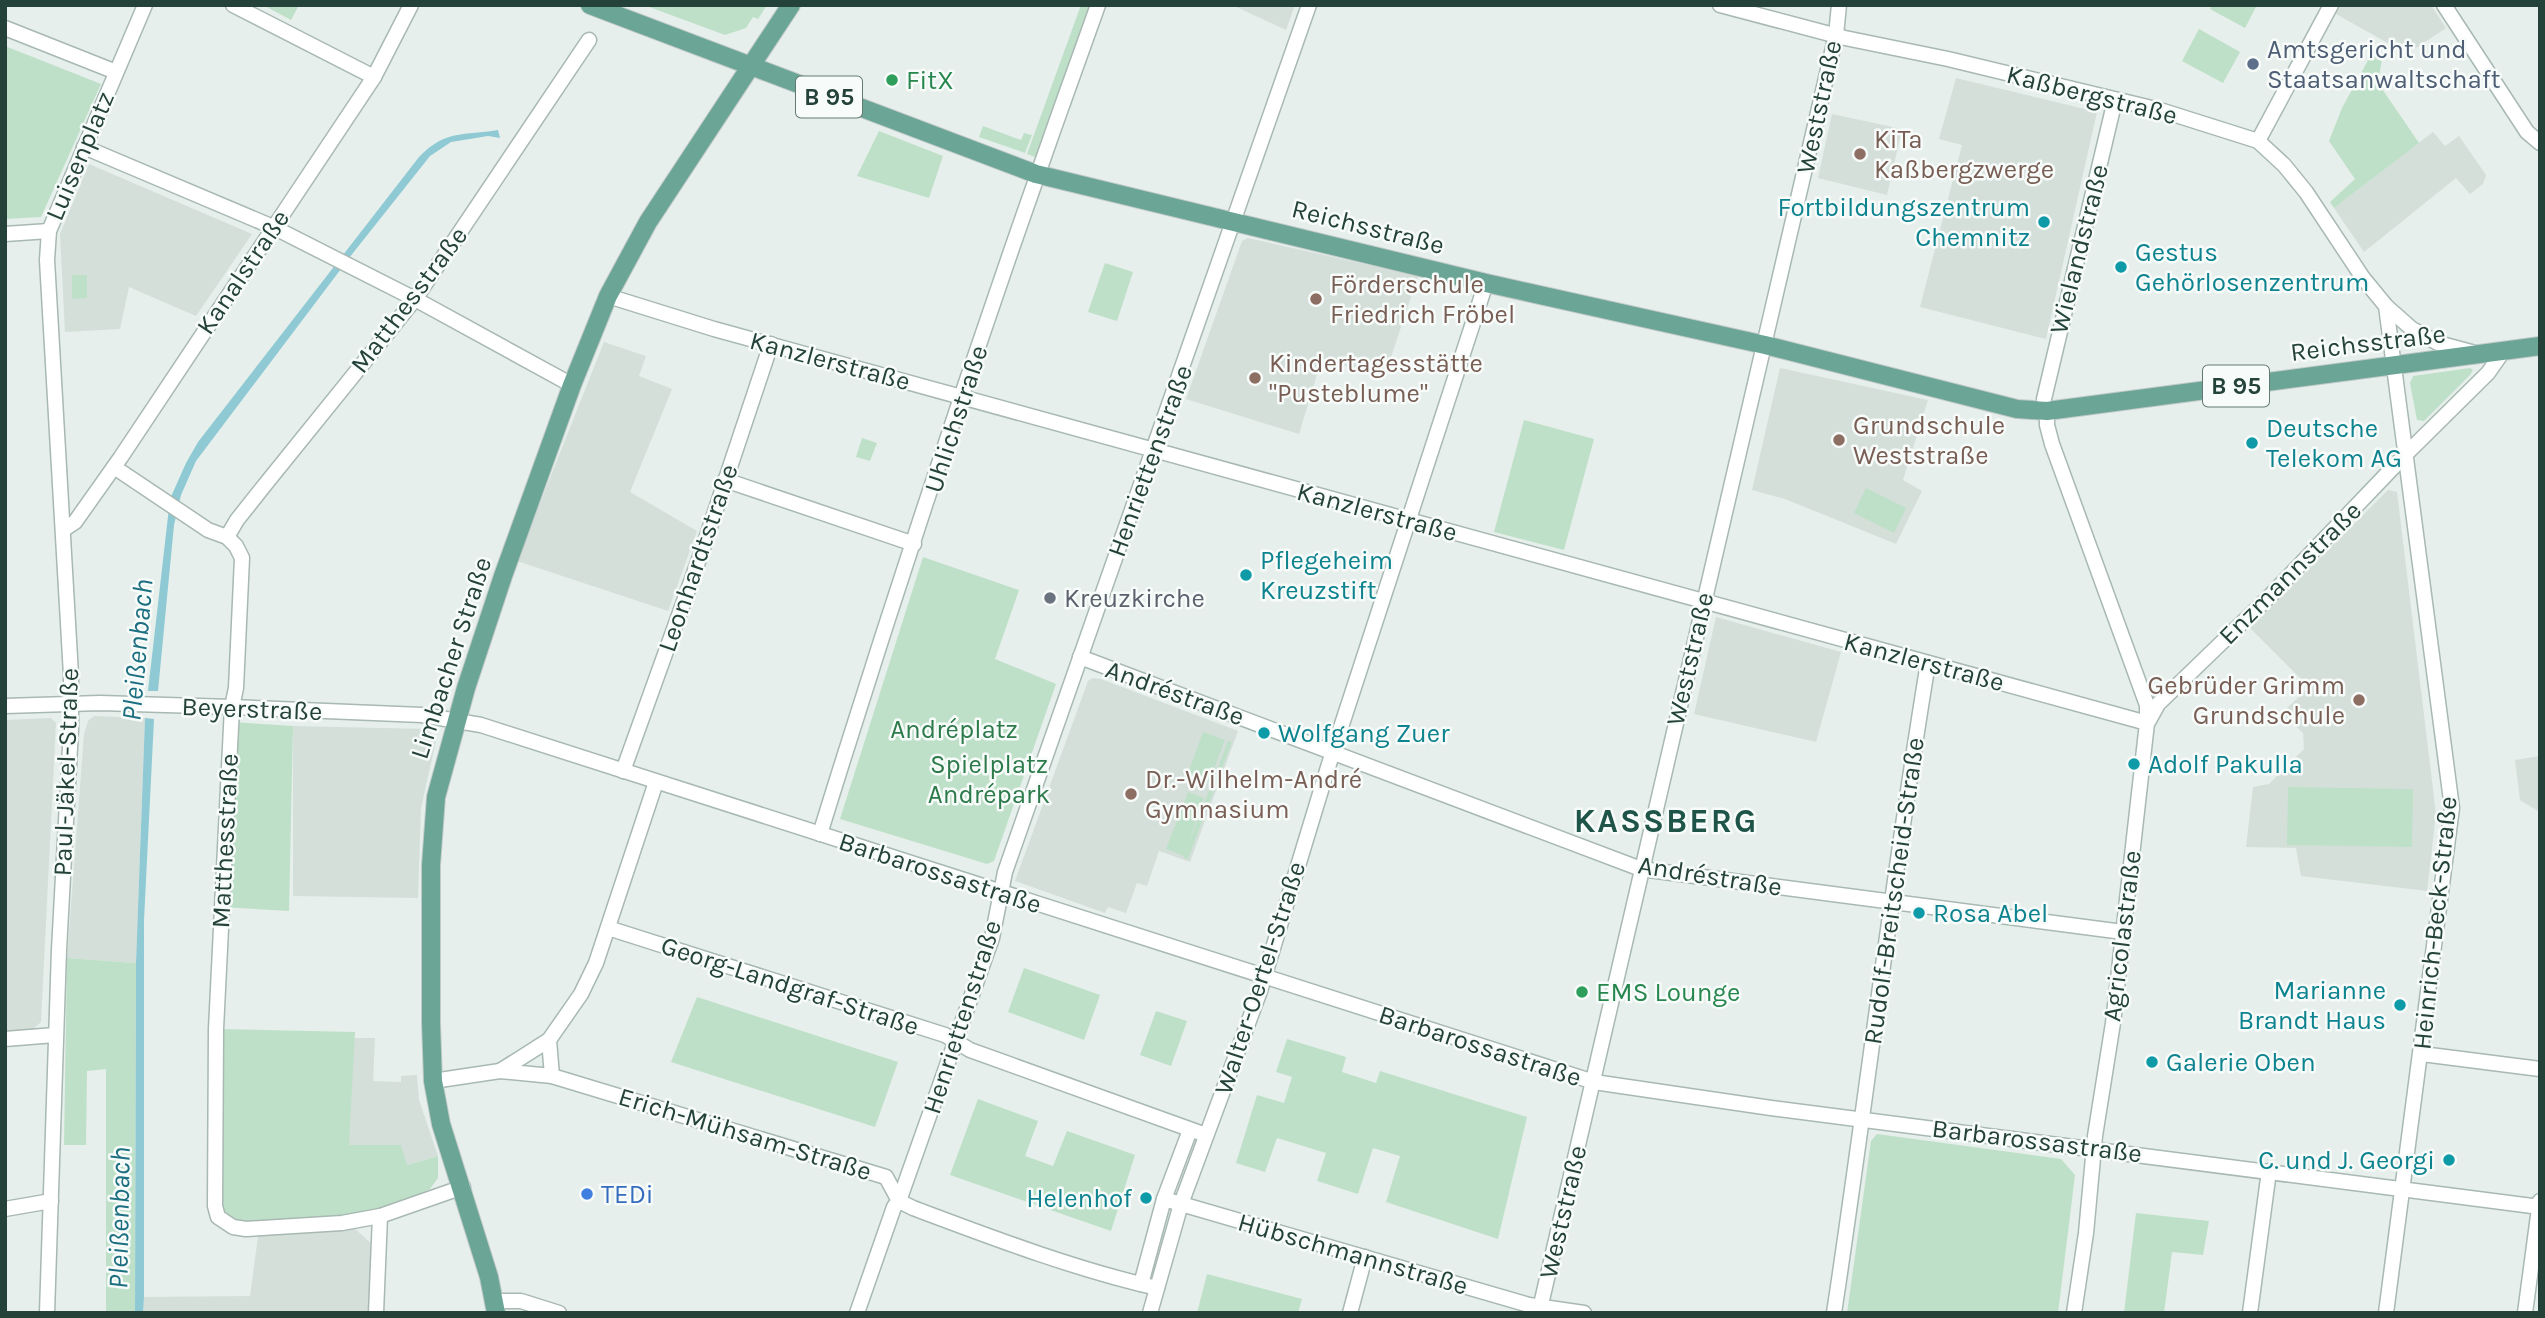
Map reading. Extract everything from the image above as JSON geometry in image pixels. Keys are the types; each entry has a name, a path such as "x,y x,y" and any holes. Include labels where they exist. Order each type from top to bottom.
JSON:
{"main road":[{"name":"Limbacher Straße","path":"496,1307 463,1187 441,1124 433,1082 430,1023 431,839 436,797 456,721 500,587 572,385 608,296 648,222 752,68 791,5"},
{"name":"B 95","path":"599,7 752,68"},
{"name":"Reichsstraße","path":"752,68 1036,174 1486,283 1765,345 1984,399 2078,405 2395,367 2540,346"}],"street":[{"path":"116,72 145,5"},
{"path":"233,5 374,77"},
{"name":"Kanalstraße","path":"63,530 75,522 114,467 374,77 411,5"},
{"name":"Uhlichstraße","path":"820,834 1036,174 1098,5"},
{"name":"Henriettenstraße","path":"857,1313 992,938 1005,872 1309,5"},
{"name":"Kaßbergstraße","path":"1720,5 1836,36 1948,59 2160,110 2258,141 2306,192 2363,278 2386,306 2412,329 2438,343 2482,355"},
{"name":"Weststraße","path":"1540,1310 1836,36 1839,5"},
{"path":"2258,141 2331,5"},
{"path":"2444,5 2528,132 2540,143"},
{"name":"Luisenplatz","path":"5,27 116,72 49,232 5,234"},
{"name":"Matthesstraße","path":"463,1187 380,1216 342,1223 259,1229 233,1227 218,1217 215,1206 216,1029 242,558 227,537 237,520 415,299 589,40"},
{"name":"Wielandstraße","path":"2046,405 2115,100"},
{"path":"84,147 273,227 415,299 572,385"},
{"name":"Paul-Jäkel-Straße","path":"47,1313 55,1035 71,703 47,260 49,232"},
{"name":"Walter-Oertel-Straße","path":"1150,1313 1181,1204 1241,1045 1333,751 1486,283"},
{"name":"Kanzlerstraße","path":"608,296 635,306 1153,451 2147,723"},
{"path":"2386,306 2395,367"},
{"name":"Leonhardtstraße","path":"623,771 702,551 771,344"},
{"name":"Enzmannstraße","path":"2147,723 2158,704 2276,589 2488,373 2502,353"},
{"name":"Heinrich-Beck-Straße","path":"2386,1313 2422,1054 2452,808 2395,367"},
{"path":"2046,405 2052,444 2147,705 2147,723"},
{"path":"114,467 208,530 227,537"},
{"path":"725,480 914,544"},
{"name":"Andréstraße","path":"1080,657 1641,869 2123,932"},
{"name":"Rudolf-Breitscheid-Straße","path":"1834,1313 1863,1119 1868,1062 1928,663"},
{"name":"Beyerstraße","path":"5,705 71,703 232,707 416,715 456,721"},
{"name":"Barbarossastraße","path":"456,721 481,725 1594,1082 2539,1206"},
{"name":"Agricolastraße","path":"2074,1313 2086,1233 2093,1148 2113,1023 2147,723"},
{"path":"500,1071 549,1040 581,994 596,963 656,782"},
{"name":"Georg-Landgraf-Straße","path":"608,928 945,1035 970,1050 1206,1135"},
{"path":"5,1039 55,1035"},
{"path":"549,1040 552,1076"},
{"path":"2422,1054 2540,1069"},
{"name":"Erich-Mühsam-Straße","path":"433,1082 500,1071 552,1076 886,1177 899,1201 1018,1247 1157,1288"},
{"path":"1141,1284 1164,1199 1190,1130"},
{"path":"2250,1313 2269,1171"},
{"name":"Hübschmannstraße","path":"1164,1199 1540,1310 1584,1313"},
{"path":"2525,1313 2540,1201"},
{"path":"5,1209 51,1202"},
{"path":"376,1313 380,1216"},
{"path":"1350,1313 1365,1257"},
{"path":"496,1307 521,1301 559,1313"}],"shaded area":[{"path":"1232,5 1295,5 1286,30"},
{"path":"2340,5 2431,5 2446,28 2416,48 2393,46 2336,14"},
{"path":"1956,78 2097,112 2046,339 1920,307 1962,145 1939,139"},
{"name":"KiTa Kaßbergzwerge","path":"1832,114 1902,129 1887,195 1818,178"},
{"path":"2433,132 2445,146 2459,136 2486,175 2483,184 2470,194 2456,178 2364,252 2334,208"},
{"path":"89,164 252,234 196,316 129,287 120,329 65,332 60,234"},
{"name":"Förderschule Friedrich Fröbel","path":"1248,238 1418,276 1384,378 1322,358 1299,434 1186,399 1242,241"},
{"path":"604,342 646,356 639,376 672,389 630,492 697,531 668,611 517,561"},
{"name":"Grundschule Weststraße","path":"1780,368 1928,400 1903,480 1922,491 1896,544 1785,499 1752,490"},
{"name":"Gebrüder Grimm Grundschule","path":"2388,490 2397,492 2436,814 2427,891 2301,876 2296,848 2246,847 2253,787 2269,784 2304,749 2303,733 2282,713 2309,687 2250,628"},
{"path":"1716,617 1841,652 1816,742 1694,714"},
{"name":"Dr.-Wilhelm-André Gymnasium","path":"1092,678 1101,679 1238,731 1190,862 1159,851 1147,886 1137,883 1126,913 1108,907 1105,913 1015,881 1088,681"},
{"path":"94,716 145,718 136,963 67,958 84,734 88,721"},
{"path":"51,718 56,723 41,1022 33,1029 5,1031 5,720"},
{"path":"293,726 428,729 436,741 421,808 418,898 293,896"},
{"path":"2540,756 2540,812 2520,800 2515,760"},
{"path":"354,1038 375,1038 373,1081 401,1082 401,1076 417,1075 419,1100 438,1156 406,1165 401,1145 348,1145"},
{"path":"353,1227 372,1244 371,1313 143,1313 144,1297 250,1296 259,1229"}],"green space":[{"path":"263,5 299,5 291,20"},
{"path":"644,5 767,5 758,19 753,17 746,28 725,35"},
{"path":"1081,5 1091,5 1038,158 1027,154"},
{"path":"2212,5 2257,5 2245,28 2210,9"},
{"path":"2199,29 2240,52 2223,83 2182,61"},
{"path":"5,46 101,84 41,217 5,219"},
{"path":"2372,53 2382,59 2378,83 2419,143 2334,208 2330,202 2355,179 2329,141 2342,108"},
{"path":"983,126 1021,140 1024,133 1032,135 1025,153 979,137"},
{"path":"879,131 943,156 929,198 857,176"},
{"path":"1105,263 1133,272 1117,321 1088,312"},
{"path":"72,275 87,275 87,298 72,299"},
{"path":"2470,368 2473,370 2470,375 2424,421 2417,420 2410,383 2413,376"},
{"path":"1524,420 1594,439 1564,550 1494,532"},
{"path":"862,438 877,443 870,461 856,457"},
{"path":"1866,488 1906,508 1894,533 1854,513"},
{"name":"Andréplatz","path":"923,557 1019,590 995,659 1056,684 994,861 987,864 840,819"},
{"path":"231,722 293,726 289,911 221,907"},
{"path":"1203,732 1225,740 1209,782 1188,773"},
{"path":"1228,741 1232,742 1188,859 1184,858 1166,849 1188,792 1204,798 1188,845"},
{"path":"2288,787 2413,789 2412,847 2287,845"},
{"path":"67,958 136,963 135,1313 106,1313 106,1069 87,1071 86,1145 64,1145"},
{"path":"1024,968 1100,995 1084,1040 1008,1012"},
{"path":"697,997 898,1062 875,1127 671,1062"},
{"path":"1156,1011 1187,1021 1171,1066 1140,1055"},
{"path":"216,1029 355,1032 349,1145 401,1145 407,1165 438,1156 438,1178 430,1189 380,1216 259,1229 218,1217"},
{"path":"1287,1039 1346,1057 1342,1072 1376,1083 1380,1071 1527,1117 1498,1239 1386,1202 1400,1156 1373,1148 1358,1194 1317,1181 1326,1153 1277,1138 1265,1172 1236,1163 1257,1095 1284,1103 1292,1077 1276,1072"},
{"path":"978,1099 1038,1121 1025,1156 1053,1166 1067,1131 1135,1155 1111,1231 950,1175"},
{"path":"1877,1134 2061,1159 2075,1175 2058,1313 1847,1313 1871,1141"},
{"path":"2136,1213 2209,1221 2203,1255 2172,1252 2164,1313 2124,1313"},
{"path":"1207,1274 1302,1299 1298,1313 1197,1313"}],"water":[{"path":"498,130 500,138 488,136 451,142 430,156 196,461 181,495 174,525 158,691 148,691 170,499 198,442 419,157 447,138"},
{"path":"145,718 154,719 144,920 144,1297 143,1313 135,1313 136,963"}],"place":[{"name":"Amtsgericht und Staatsanwaltschaft","path":"2253,64"},
{"name":"FitX","path":"892,80"},
{"name":"KiTa Kaßbergzwerge","path":"1860,154"},
{"name":"Fortbildungszentrum Chemnitz","path":"2044,222"},
{"name":"Gestus Gehörlosenzentrum","path":"2121,267"},
{"name":"Förderschule Friedrich Fröbel","path":"1316,299"},
{"name":"Kindertagesstätte \"Pusteblume\"","path":"1255,378"},
{"name":"Grundschule Weststraße","path":"1839,440"},
{"name":"Deutsche Telekom AG","path":"2252,443"},
{"name":"Pflegeheim Kreuzstift","path":"1246,575"},
{"name":"Kreuzkirche","path":"1050,598"},
{"name":"Gebrüder Grimm Grundschule","path":"2359,700"},
{"name":"Wolfgang Zuer","path":"1264,733"},
{"name":"Adolf Pakulla","path":"2134,764"},
{"name":"Dr.-Wilhelm-André Gymnasium","path":"1131,794"},
{"name":"Rosa Abel","path":"1919,913"},
{"name":"EMS Lounge","path":"1582,992"},
{"name":"Marianne Brandt Haus","path":"2400,1005"},
{"name":"Galerie Oben","path":"2152,1062"},
{"name":"C. und J. Georgi","path":"2449,1160"},
{"name":"TEDi","path":"587,1194"},
{"name":"Helenhof","path":"1146,1198"}],"district":[{"name":"KASSBERG","path":"1666,821"}],"water label":[{"name":"Pleißenbach","path":"137,650"},
{"name":"Pleißenbach","path":"119,1218"}],"park label":[{"name":"Spielplatz Andrépark","path":"989,779"}]}
